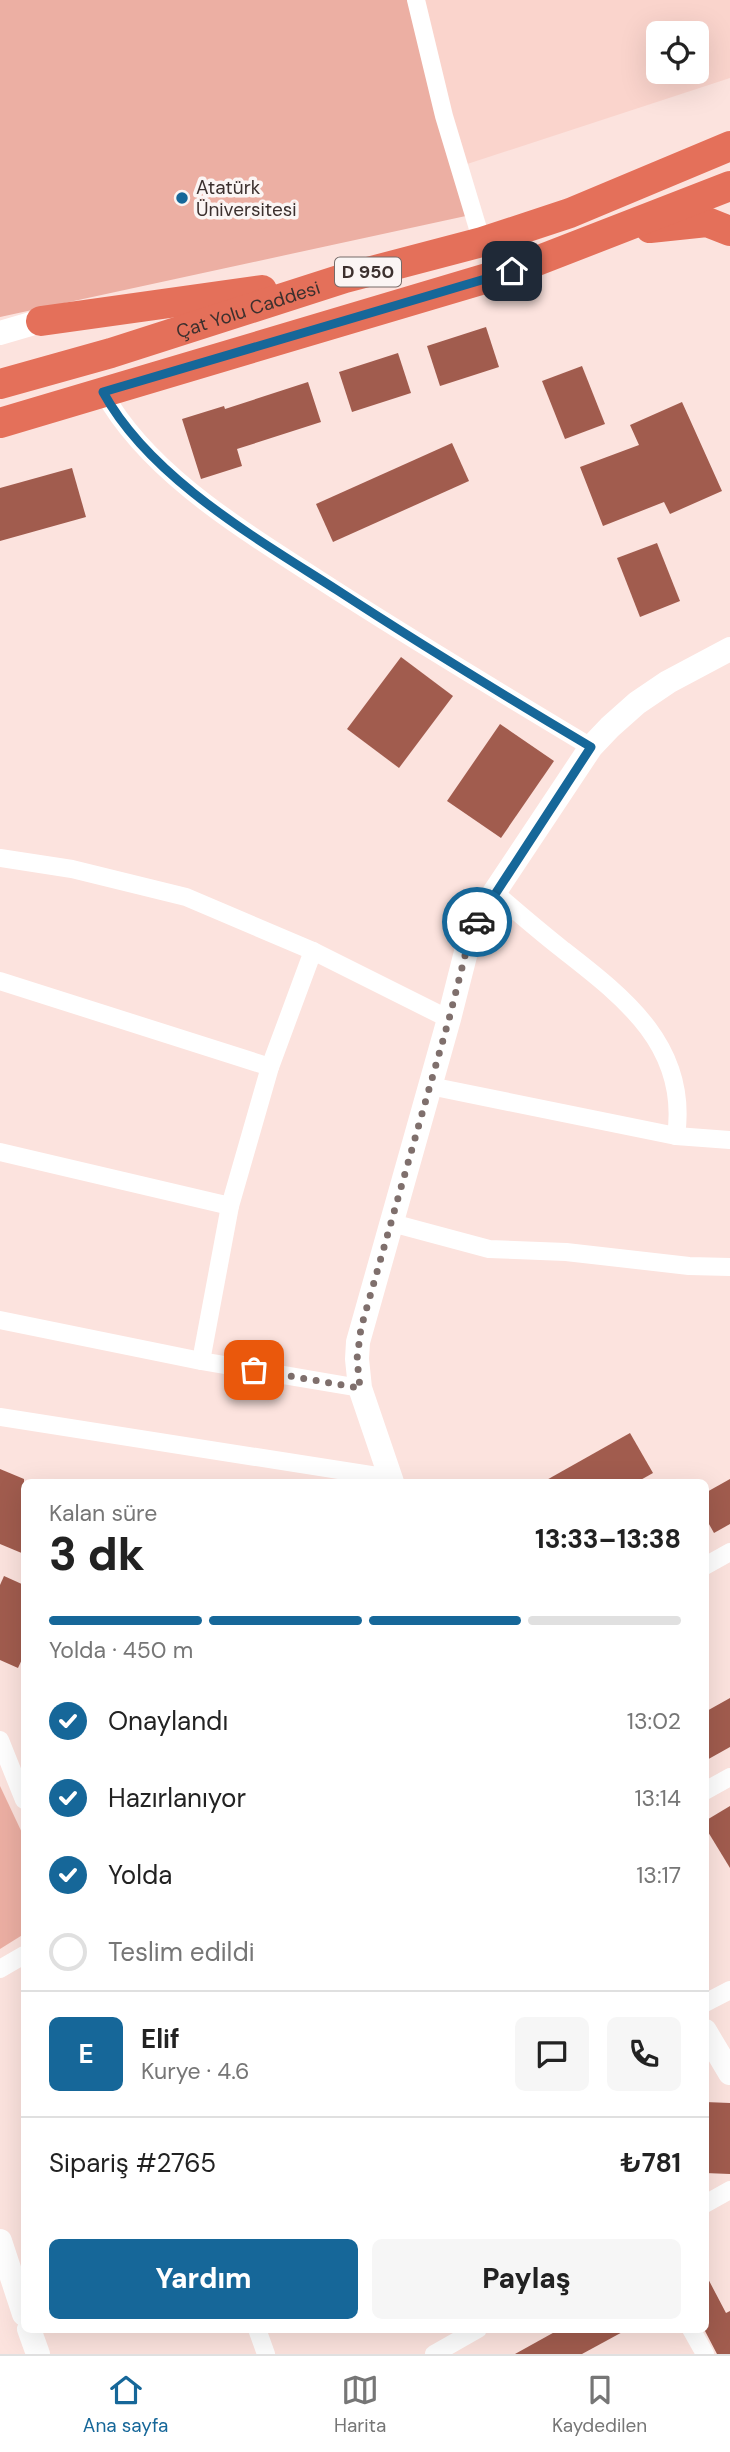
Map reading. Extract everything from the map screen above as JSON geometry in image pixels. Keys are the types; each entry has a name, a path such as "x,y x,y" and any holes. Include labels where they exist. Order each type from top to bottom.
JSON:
{"highway":[{"name":"Çat Yolu Caddesi","path":"0,384 111,353 345,278 482,242 570,213 730,146"},
{"name":"Çat Yolu Caddesi","path":"0,423 512,271 730,186"},
{"path":"618,230 675,227 707,222 730,232"},
{"path":"41,321 345,278"}],"street":[{"path":"416,0 444,116 482,242"},
{"path":"0,333 41,321"},
{"path":"103,392 125,426 170,475 236,523 416,642 591,747"},
{"path":"391,1479 360,1388 358,1342 469,940 480,914 591,747 637,703 668,682 730,649"},
{"path":"0,858 72,869 186,897 313,951 449,1019"},
{"path":"495,893 607,985 650,1030 663,1049 673,1075 678,1101 676,1136"},
{"path":"201,1361 230,1206 271,1067 313,951"},
{"path":"0,981 271,1067"},
{"path":"430,1086 676,1136 730,1140"},
{"path":"0,1152 230,1206"},
{"path":"392,1223 489,1249 566,1252 689,1266 730,1267"},
{"path":"0,1320 201,1361 360,1388"},
{"path":"0,1417 385,1479"},
{"path":"709,1564 730,1552"},
{"path":"0,1740 21,1792"},
{"path":"709,1789 730,1777"},
{"path":"0,1969 21,1957"},
{"path":"709,2001 730,1990"},
{"path":"709,2038 730,2073"},
{"path":"709,2202 730,2190"},
{"path":"0,2241 21,2305"},
{"path":"30,2333 38,2354"},
{"path":"258,2333 266,2354"},
{"path":"435,2354 471,2333"},
{"path":"693,2333 705,2354"}],"shaded area":[{"name":"Atatürk Üniversitesi","path":"0,0 730,0 730,78 0,317"},
{"name":"Atatürk Üniversitesi","path":"0,0 411,0 475,214 0,317"},
{"path":"0,1786 21,1831 21,1936 0,1949"}],"building":[{"path":"486,327 499,367 440,386 427,346"},
{"path":"398,353 411,393 352,412 339,372"},
{"path":"582,366 605,424 565,439 542,381"},
{"path":"308,382 321,422 237,449 242,466 201,479 182,419 224,406 225,409"},
{"path":"682,402 722,491 670,514 664,502 603,526 580,467 639,445 630,425"},
{"path":"452,443 469,481 333,542 316,504"},
{"path":"72,468 86,517 0,541 0,488"},
{"path":"657,543 680,601 640,617 617,558"},
{"path":"401,657 453,696 399,768 347,729"},
{"path":"500,724 554,761 501,838 447,801"},
{"path":"630,1433 653,1473 642,1479 548,1479"},
{"path":"0,1469 24,1479 21,1479 21,1553 0,1544"},
{"path":"730,1479 730,1524 714,1533 709,1524 709,1491"},
{"path":"4,1576 21,1584 21,1662 18,1668 0,1660 0,1585"},
{"path":"730,1698 730,1747 709,1759 709,1710"},
{"path":"730,1806 730,1868 709,1834 709,1819"},
{"path":"709,2102 730,2103 730,2174 709,2173"},
{"path":"709,2281 726,2313 730,2311 730,2354 717,2354 706,2333 709,2333"},
{"path":"553,2333 621,2333 582,2354 515,2354"}],"way so far":[{"path":"254,1370 360,1388 357,1359 361,1328 469,940 477,922"}],"place":[{"name":"Atatürk Üniversitesi","path":"182,198"}],"route":[{"path":"477,922 591,747 416,642 263,542 170,475 125,426 103,392 512,271"}]}
